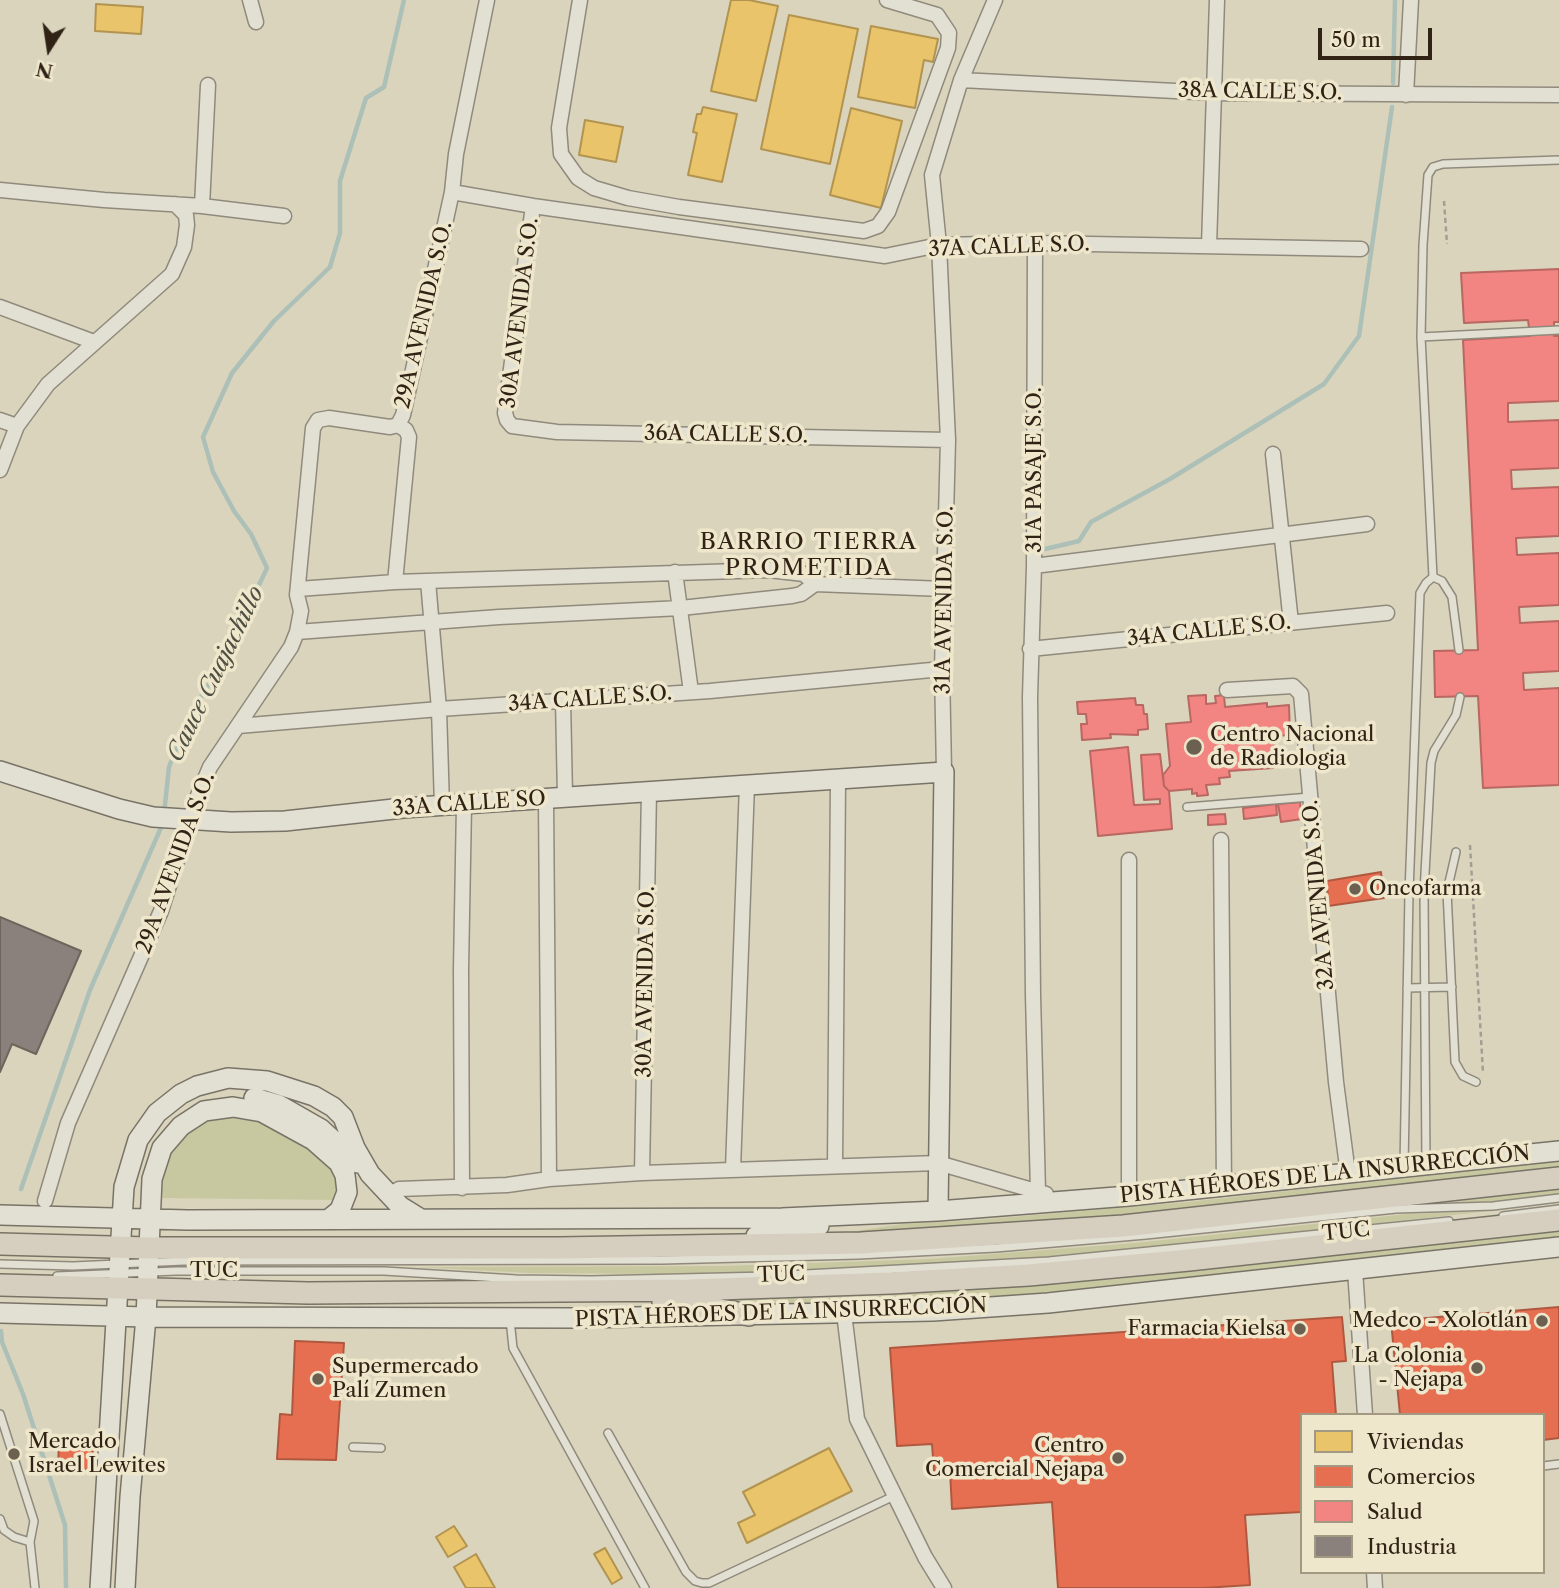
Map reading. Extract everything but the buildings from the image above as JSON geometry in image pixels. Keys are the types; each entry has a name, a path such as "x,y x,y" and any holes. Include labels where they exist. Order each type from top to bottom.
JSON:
{"main road":[{"name":"PISTA HÉROES DE LA INSURRECCIÓN","path":"0,1285 135,1268 559,1248 860,1243 1015,1234 1123,1226 1559,1178"},
{"name":"PISTA HÉROES DE LA INSURRECCIÓN","path":"0,1244 135,1268 308,1293 772,1288 1029,1275 1559,1220"},
{"path":"472,1292 583,1303 681,1303 749,1315"}],"street":[{"path":"250,0 256,22"},
{"name":"29A AVENIDA S.O.","path":"45,1201 68,1123 161,911 185,820 210,767 291,647 297,632 311,436 317,420 330,418 390,426 398,425 403,415 452,192 456,154 487,0"},
{"path":"580,0 559,128 561,154 578,178 594,188 628,198 864,232 878,226 887,212 948,48 949,33 937,15 887,0"},
{"name":"31A AVENIDA S.O.","path":"937,1211 944,772 942,669 948,440 939,245 932,175 961,80 995,0"},
{"path":"1209,246 1217,0"},
{"path":"1406,95 1411,0"},
{"name":"38A CALLE S.O.","path":"961,80 1214,93 1559,95"},
{"path":"202,206 208,85"},
{"path":"0,190 202,206 284,216"},
{"name":"37A CALLE S.O.","path":"452,192 885,256 939,245 1035,243 1361,249"},
{"path":"0,470 17,426 48,384 172,274 184,247 187,225 186,215 175,204"},
{"name":"30A AVENIDA S.O.","path":"507,420 505,412 533,206"},
{"name":"31A PASAJE S.O.","path":"1035,243 1034,566 1030,697 1038,1192"},
{"path":"0,307 94,342"},
{"path":"0,420 17,426"},
{"name":"36A CALLE S.O.","path":"507,420 512,426 557,432 948,440"},
{"path":"395,582 409,436 406,430 398,425"},
{"path":"1273,454 1291,623"},
{"path":"1034,566 1367,523"},
{"path":"298,589 395,582 675,572 782,571 804,574 815,584"},
{"path":"675,572 691,692"},
{"path":"428,581 439,709 442,806"},
{"path":"297,632 681,608 792,596 801,594 815,584 944,589"},
{"name":"34A CALLE S.O.","path":"1030,649 1387,613"},
{"name":"34A CALLE S.O.","path":"238,726 691,692 942,669"},
{"name":"32A AVENIDA S.O.","path":"1227,690 1293,686 1301,694 1336,1082 1348,1174"},
{"path":"550,1178 556,798 563,701"},
{"name":"33A CALLE SO","path":"0,771 119,809 153,817 285,821 442,806 944,772"},
{"path":"835,1166 838,779"},
{"path":"733,1169 747,784"},
{"name":"30A AVENIDA S.O.","path":"642,1173 649,792"},
{"path":"462,1188 461,969 464,805"},
{"path":"1221,840 1224,1186"},
{"path":"1129,860 1129,1196"},
{"path":"100,1588 117,1323 135,1268 137,1219 127,1172 146,1126 169,1102 197,1086 228,1078 267,1081 314,1096 333,1107 345,1120 355,1148 370,1174"},
{"path":"125,1588 146,1317 135,1268 137,1219 141,1178 148,1152 165,1125 180,1111 205,1099 237,1095 260,1099 296,1114 321,1129 338,1142 400,1206 422,1219"},
{"path":"137,1219 162,1148 181,1126 204,1111 233,1107 262,1112 317,1144 339,1163 345,1175 347,1192 340,1210 329,1219"},
{"path":"317,1144 332,1147 338,1142 345,1120"},
{"name":"PISTA HÉROES DE LA INSURRECCIÓN","path":"0,1215 137,1219 782,1218 937,1211 1129,1196 1559,1150"},
{"path":"389,1195 399,1189 462,1188 525,1183 550,1178 938,1163 1064,1201"},
{"path":"559,1248 667,1239 771,1236 886,1213"},
{"name":"PISTA HÉROES DE LA INSURRECCIÓN","path":"0,1313 117,1323 146,1317 510,1318 933,1311 1048,1303 1559,1247"},
{"path":"1355,1270 1365,1413"},
{"path":"844,1313 856,1419 925,1557 944,1588"}],"lane":[{"path":"1433,577 1421,337 1428,175 1433,167 1443,164 1559,160"},
{"path":"1421,337 1559,330"},
{"path":"1433,577 1442,581 1452,597 1458,650"},
{"path":"1404,1168 1409,893 1420,593 1433,577"},
{"path":"1426,1165 1424,892 1431,763 1434,751 1456,715 1460,697"},
{"path":"1187,807 1310,797"},
{"path":"1456,852 1447,891 1455,1062 1462,1076 1480,1083"},
{"path":"1409,893 1447,891"},
{"path":"1407,988 1452,987"},
{"name":"TUC","path":"52,1276 184,1261 648,1260 858,1255 1010,1247 1396,1209 1493,1206 1559,1198"},
{"path":"1497,1216 1559,1209"},
{"name":"TUC","path":"0,1264 384,1271 516,1279 592,1280 781,1275 1049,1261 1458,1220"},
{"path":"510,1318 513,1348 645,1588"},
{"path":"0,1414 34,1521 30,1542 35,1588"},
{"path":"608,1433 686,1572 695,1581 702,1583 709,1583 894,1496"},
{"path":"353,1447 381,1448"},
{"path":"0,1520 2,1530 30,1542"}],"path":[{"path":"1444,201 1447,244"},
{"path":"1470,845 1480,1083"}],"green space":[{"path":"221,1115 260,1120 304,1143 338,1175 337,1200 160,1198 161,1171 178,1138 200,1121"},
{"path":"1559,1161 1559,1169 1132,1215 835,1234 903,1224 1188,1202"},
{"path":"1559,1189 1559,1195 1492,1203 1434,1204"},
{"path":"1491,1211 1004,1261 805,1271 659,1274 529,1273 415,1267 721,1266 929,1259 1135,1243 1407,1214"},
{"path":"1559,1230 1559,1238 1011,1295 883,1303 757,1306 716,1301 885,1296 1119,1279"}],"waterway":[{"name":"Cauce Cuajachillo","path":"164,814 169,767 189,717 223,661 267,568 251,534 234,511 213,472 203,437 232,373 274,321 330,267 340,233 340,181 366,98 384,87 404,0"},
{"path":"1393,83 1395,0"},
{"path":"1045,549 1079,541 1091,522 1170,479 1324,384 1359,336 1392,107"},
{"name":"Cauce Cuajachillo","path":"21,1189 90,990 163,823"},
{"name":"Cauce Cuajachillo","path":"1,1331 2,1342 23,1394 65,1525 66,1588"}],"place":[{"name":"Centro Nacional de Radiologia","path":"1194,747"},
{"name":"Oncofarma","path":"1355,889"},
{"name":"Medco - Xolotlán","path":"1542,1321"},
{"name":"Farmacia Kielsa","path":"1300,1329"},
{"name":"La Colonia - Nejapa","path":"1477,1368"},
{"name":"Supermercado Palí Zumen","path":"318,1379"},
{"name":"Mercado Israel Lewites","path":"14,1454"},
{"name":"Centro Comercial Nejapa","path":"1118,1458"}],"district":[{"name":"BARRIO TIERRA PROMETIDA","path":"809,555"}]}
